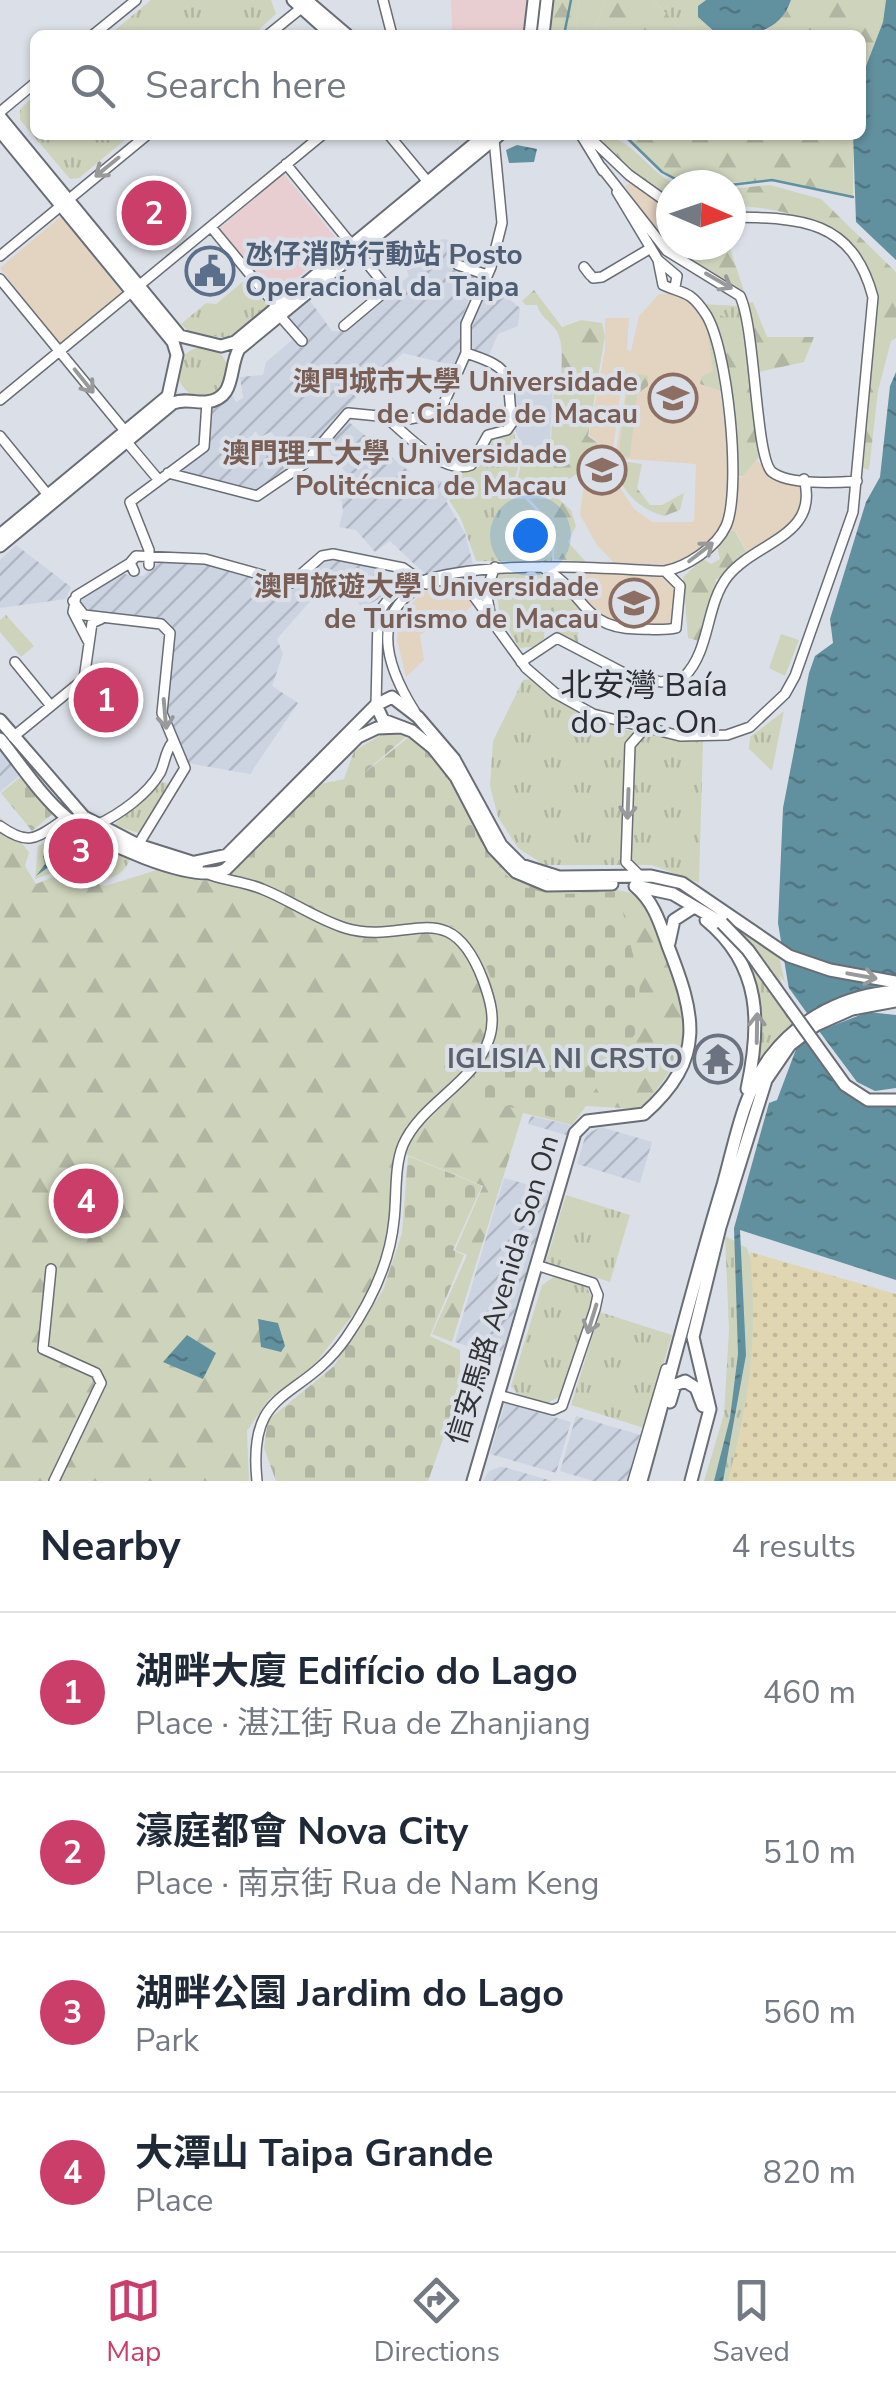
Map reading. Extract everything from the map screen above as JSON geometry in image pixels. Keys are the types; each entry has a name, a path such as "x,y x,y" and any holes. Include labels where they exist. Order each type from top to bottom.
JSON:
{"main road":[{"path":"531,30 534,0"},
{"path":"544,30 548,0"},
{"path":"302,3 327,30"},
{"path":"302,3 339,30"},
{"path":"0,114 65,203"},
{"path":"0,131 135,289 173,342 179,390 201,401"},
{"path":"355,248 428,182 486,140"},
{"path":"0,534 173,403 201,401 228,390 239,349 278,312 488,140"},
{"path":"135,289 180,336 199,342 235,342 278,312"},
{"path":"0,546 168,396 183,350 199,342"},
{"path":"214,344 227,354 233,369"},
{"path":"194,862 230,852 376,705 387,697 398,699 454,759 501,845 520,866 559,877 636,879 676,888 754,949 852,1084 876,1096 896,1096"},
{"path":"376,705 382,720 424,738 446,762 493,848 516,872 548,885 665,878 698,891 766,941 805,963 896,982"},
{"path":"0,720 26,771 71,814 118,846 211,875 226,869 358,738 376,728 402,727"},
{"path":"7,738 71,814 138,845 226,869"},
{"path":"118,846 138,845"},
{"path":"636,879 691,909 738,955 756,1007 756,1045 731,1157 641,1481"},
{"path":"636,879 652,902 669,948"},
{"path":"669,948 673,922 691,909"},
{"name":"信安馬路 Avenida Son On","path":"472,1481 578,1128 593,1119 625,1120 644,1114 685,1057 692,1032 691,1007 669,948"},
{"path":"731,1157 768,1059 808,1020 858,998 896,991"},
{"path":"690,1481 710,1402 693,1337 752,1103 790,1045 816,1025 870,1004 896,1001"},
{"path":"870,1004 896,1010"},
{"path":"649,1481 678,1383 688,1382 696,1388 704,1430"}],"street":[{"path":"100,30 136,0"},
{"path":"383,0 391,30"},
{"path":"273,30 302,3"},
{"path":"0,114 30,87"},
{"path":"0,256 141,140"},
{"path":"0,400 316,140"},
{"path":"393,140 428,182"},
{"path":"389,420 425,416 444,402 466,353 466,324 487,275 502,223 493,140"},
{"path":"418,717 396,683 383,640 380,606 388,597 408,587 495,568 540,566 665,572 682,567 720,536 726,525 732,492 721,364 711,322 694,299 675,287 663,285 658,260 587,140"},
{"path":"590,140 656,195"},
{"path":"474,155 487,154 497,163"},
{"path":"286,164 388,289 344,326"},
{"path":"601,168 667,251 740,296 754,360 765,461 778,475 857,481"},
{"path":"492,620 484,573 473,571 463,578 465,584 521,662 574,704 644,729 692,737 728,736 750,727 786,694 853,512 873,314 867,274 853,250 821,226 789,219 746,218"},
{"path":"211,226 302,341"},
{"path":"590,275 602,277 650,248"},
{"path":"458,265 487,275"},
{"path":"0,279 157,478"},
{"path":"168,473 258,496 304,464 343,415 366,412 389,420 426,451 466,468 488,435 511,428 506,372 498,364 466,353"},
{"path":"133,498 200,450 204,441 201,401"},
{"path":"0,436 48,495"},
{"path":"133,498 204,441"},
{"path":"521,662 549,640 562,638 597,662 622,672 661,682 684,677 700,654 726,578 788,532 805,510 809,496 804,479"},
{"path":"133,498 146,560"},
{"path":"90,643 74,612 73,601 80,592 146,560 205,558 285,583 297,582 327,555 404,568 430,582 465,584"},
{"path":"540,566 566,585 608,628 672,630 679,623 680,586 665,572"},
{"path":"376,705 383,640 392,610 408,587 404,568"},
{"path":"474,592 486,586 495,568"},
{"path":"566,585 574,568"},
{"path":"392,610 430,582"},
{"path":"73,601 79,612 169,628 162,713 186,768 138,845"},
{"path":"7,738 85,677 92,622 104,619"},
{"path":"15,662 51,706"},
{"path":"620,722 629,733 630,745 626,862 636,879"},
{"path":"630,745 633,737 644,729"},
{"path":"98,824 120,812 161,772 172,743"},
{"path":"161,772 173,772 177,784"},
{"path":"0,826 19,839 31,838 71,814"},
{"path":"226,869 247,884"},
{"path":"211,875 247,884 349,929 428,926 450,932 472,956 492,1021 482,1054 404,1144 392,1240 367,1306 331,1358 270,1408 258,1423 254,1444 257,1481"},
{"path":"498,1394 550,1409 562,1406 595,1308 598,1295 593,1283 536,1265"},
{"path":"51,1269 43,1349 96,1373 101,1383 54,1481"},
{"path":"633,1481 688,1306"}],"shaded area":[{"path":"451,0 529,0 525,30 452,30"},
{"path":"284,174 340,243 274,297 218,229"},
{"path":"630,183 656,201 656,234 655,233 625,186"},
{"path":"61,216 123,294 61,346 0,268"},
{"path":"442,239 457,241 463,246 458,260 480,269 462,318 463,358 455,366 403,353 333,420 308,455 264,489 248,493 175,471 202,452 210,405 219,405 231,393 236,402 243,398 240,377 263,375 266,362 297,336 283,318 308,298 332,331 342,331 409,276 405,266","holes":["255,431 260,437 271,432 275,437 245,461 231,453 247,444"]},
{"path":"487,280 520,308 518,326 498,334 488,358 468,350 466,334"},
{"path":"659,294 690,299 707,318 725,422 729,476 742,477 756,460 772,474 802,481 806,502 792,525 749,558 736,531 721,530 683,561 663,568 618,567 597,545 580,515 584,483 598,466 604,448 589,435 605,349 605,318 629,318 627,350 631,351 639,316","holes":["623,375 628,376 615,458 696,464 694,522 652,522 634,509 615,480 611,464"]},
{"path":"512,379 553,385 550,439 524,455 515,429"},
{"path":"345,419 409,471 399,485 415,496 432,479 447,483 455,494 446,501 465,533 473,564 426,575 390,541 375,552 356,530 339,527 343,511 340,491 348,476 324,444"},
{"path":"16,545 71,587 66,599 0,608 0,560"},
{"path":"325,558 376,568 389,588 379,599 361,608 344,573 313,598 277,639 283,654 272,686 298,703 250,774 187,763 167,721 174,630 169,623 92,612 81,602 88,592 123,574 143,576 159,561 208,564 296,588"},
{"name":"澳門旅遊大學 Universidade de Turismo de Macau","path":"582,573 666,574 676,580 674,626 608,625 576,588"},
{"path":"458,584 476,600 457,623 436,624 420,635 424,660 406,677 397,640 400,615 424,591"},
{"path":"0,743 24,772 0,792"},
{"path":"531,1116 574,1126 570,1136 528,1124"},
{"path":"601,1127 652,1142 640,1183 577,1164 586,1134"},
{"path":"504,1178 551,1191 501,1357 455,1342"},
{"path":"505,1403 571,1422 556,1473 490,1454"},
{"path":"576,1416 640,1435 627,1481 593,1481 560,1471"},
{"path":"500,1467 552,1481 483,1481 489,1471"}],"green space":[{"path":"151,0 271,0 276,14 258,30 115,30"},
{"path":"554,0 579,0 576,30 550,30"},
{"path":"579,0 605,0 595,30 576,30"},
{"path":"605,0 653,0 682,30 595,30"},
{"path":"653,0 706,0 698,6 698,17 712,30 682,30"},
{"path":"791,0 886,0 883,22 866,66 866,30 767,30"},
{"path":"223,7 239,10 234,30 218,30"},
{"path":"175,15 183,30 147,30"},
{"path":"30,100 30,132 20,120 20,109"},
{"path":"37,140 125,140 79,178 70,179"},
{"path":"599,140 617,140 630,147 656,171 656,189"},
{"path":"629,140 853,140 853,197 772,180 746,182 746,170 660,170"},
{"path":"770,185 821,199 896,272 896,338 891,341 878,391 869,470 863,468 871,369 864,286 849,254 823,229 785,212 746,208 746,187"},
{"path":"687,260 734,260 744,291"},
{"path":"246,279 270,308 231,338 191,334 181,324 206,303 216,304"},
{"path":"534,290 562,327 581,320 602,323 605,336 588,436 603,447 599,458 551,492 571,510 576,526 568,542 586,562 554,559 555,526 516,485 522,459 551,439 554,390 560,387 559,336 537,305 522,301"},
{"path":"753,302 767,337 814,337 804,362 759,372 748,303"},
{"path":"702,304 739,306 759,457 743,476 735,476 719,340"},
{"path":"720,315 740,325 744,336 757,448 746,468 736,472"},
{"path":"707,330 711,330 722,391 700,384 702,376 713,371"},
{"path":"203,347 221,354 228,372 221,390 203,397 185,390 178,372 185,354"},
{"path":"638,374 648,376 648,386 637,394 630,457 618,456 628,385"},
{"path":"513,428 520,461 513,486 553,528 552,561 476,561 461,519 449,500 458,495 454,486 488,437"},
{"path":"615,460 642,464 637,488 650,505 662,505 684,493 680,510 664,516 638,503 624,488"},
{"path":"728,531 735,531 746,552 724,578 716,579 710,617 699,641 688,638 683,577 703,559 711,564 720,559 717,546"},
{"path":"495,574 553,576 579,606 578,644 545,625 544,639 532,647 519,648 499,611"},
{"path":"6,615 34,646 21,657 0,632 0,620"},
{"path":"781,634 799,640 785,676 769,668"},
{"path":"531,679 573,708 611,725 703,742 699,883 652,865 544,865 518,848 498,817 490,786 493,741 523,680"},
{"path":"784,711 772,771 749,749 750,737"},
{"path":"384,733 408,735 358,778 409,737 429,751 444,771 480,841 511,879 543,892 618,892 640,984 635,1034 572,1122 456,1094 486,1060 496,1029 494,989 479,952 467,937 434,920 366,925 343,922 239,873 240,861 320,784 344,779 354,751"},
{"path":"24,774 55,812 32,831 1,793"},
{"path":"455,781 488,843 513,872 551,887 617,890 640,897 681,1006 683,1040 670,1071 641,1109 586,1106 572,1125 523,1113 452,1342 432,1334 467,1255 455,1250 483,1186 395,1150 389,1221 379,1266 359,1307 315,1364 269,1399 247,1431 249,1481 0,1481 0,817 29,852 25,866 36,884 63,873 105,886 157,870 202,881 223,880 247,858 441,819"},
{"path":"162,782 169,784 169,789 138,833 114,825"},
{"path":"69,830 132,855 122,871 108,879 95,880 85,869 68,867 35,879 38,846"},
{"path":"729,916 779,957 795,1026 753,1081 760,1018 750,984 720,928"},
{"path":"408,1156 482,1186 453,1250 464,1255 430,1336 460,1350 460,1392 428,1481 276,1481 264,1448 268,1420 333,1367 383,1290 402,1233"},
{"path":"566,1195 630,1215 610,1282 546,1262"},
{"path":"725,1236 747,1248 772,1319 737,1481 704,1481 724,1414 729,1330"},
{"path":"555,1276 586,1286 593,1299 562,1395 548,1403 518,1395 511,1386 542,1285"},
{"path":"600,1312 672,1335 644,1428 571,1405"}],"sand":[{"path":"750,1252 896,1294 896,1481 728,1481 750,1368"}],"water":[{"path":"706,0 791,0 779,20 764,30 712,30 698,17 698,6"},
{"path":"886,0 896,0 896,260 856,222 853,140 866,140 866,66 883,22"},
{"path":"517,145 537,149 534,162 509,163 506,150"},
{"path":"896,372 896,1280 740,1230 746,1355 723,1481 714,1481 730,1418 738,1354 734,1228 769,1103 777,1100 798,1044 778,923 783,808 809,673 815,656 833,643 830,619 866,502 880,477 890,386"},
{"path":"87,839 104,848 103,855 111,860 107,868 97,871 86,859 60,859 36,876 45,864 43,856 75,840"},
{"path":"258,1319 278,1323 285,1346 281,1352 261,1347"},
{"path":"187,1335 216,1353 203,1379 163,1362"}],"pier":[{"path":"779,974 809,1016 896,987 896,1015 868,1012 819,1031 857,1082 875,1091 896,1088 896,1103 863,1102 848,1094 805,1039 788,1056 796,1026"}],"waterway":[{"path":"565,30 571,0"},
{"path":"629,140 660,170"},
{"path":"746,183 772,180 853,197"}],"place":[{"name":"濠庭都會 Nova City","path":"154,213"},
{"name":"氹仔消防行動站 Posto Operacional da Taipa","path":"210,271"},
{"name":"澳門城市大學 Universidade de Cidade de Macau","path":"673,398"},
{"name":"澳門理工大學 Universidade Politécnica de Macau","path":"602,470"},
{"name":"澳門旅遊大學 Universidade de Turismo de Macau","path":"634,603"},
{"name":"湖畔大廈 Edifício do Lago","path":"106,700"},
{"name":"湖畔公園 Jardim do Lago","path":"81,851"},
{"name":"IGLISIA NI CRSTO","path":"718,1059"},
{"name":"大潭山 Taipa Grande","path":"86,1201"}],"district":[{"name":"北安灣 Baía do Pac On","path":"644,704"}]}
